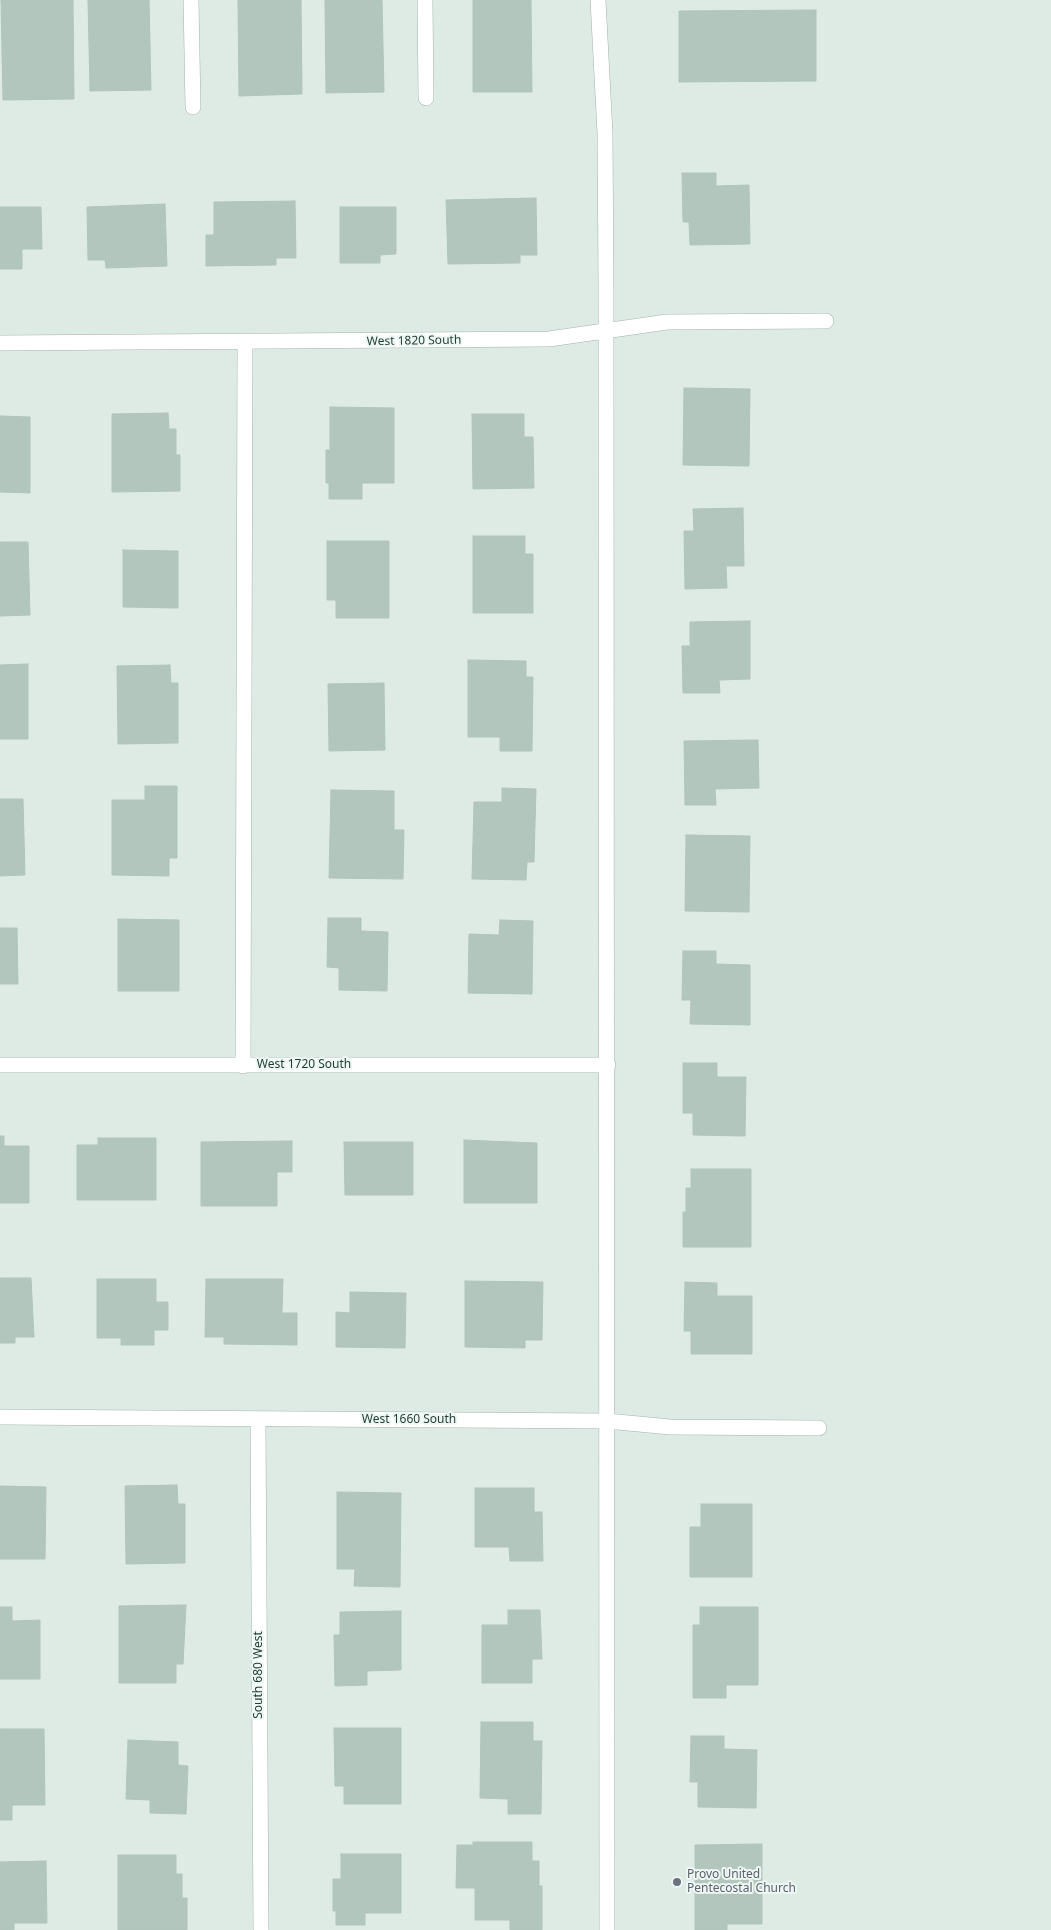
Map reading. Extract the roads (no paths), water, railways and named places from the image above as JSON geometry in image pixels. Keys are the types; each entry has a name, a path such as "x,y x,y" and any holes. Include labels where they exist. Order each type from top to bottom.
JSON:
{"street":[{"path":"191,0 193,107"},
{"path":"425,0 426,98"},
{"path":"598,0 605,134 606,330 608,1065 607,1930"},
{"name":"West 1820 South","path":"0,343 246,343 549,339 667,322 826,321"},
{"path":"243,1066 246,343"},
{"name":"West 1720 South","path":"0,1065 608,1065"},
{"name":"West 1660 South","path":"0,1418 607,1421 670,1427 819,1428"},
{"name":"South 680 West","path":"258,1420 261,1930"}],"place":[{"name":"Provo United Pentecostal Church","path":"677,1882"}]}
